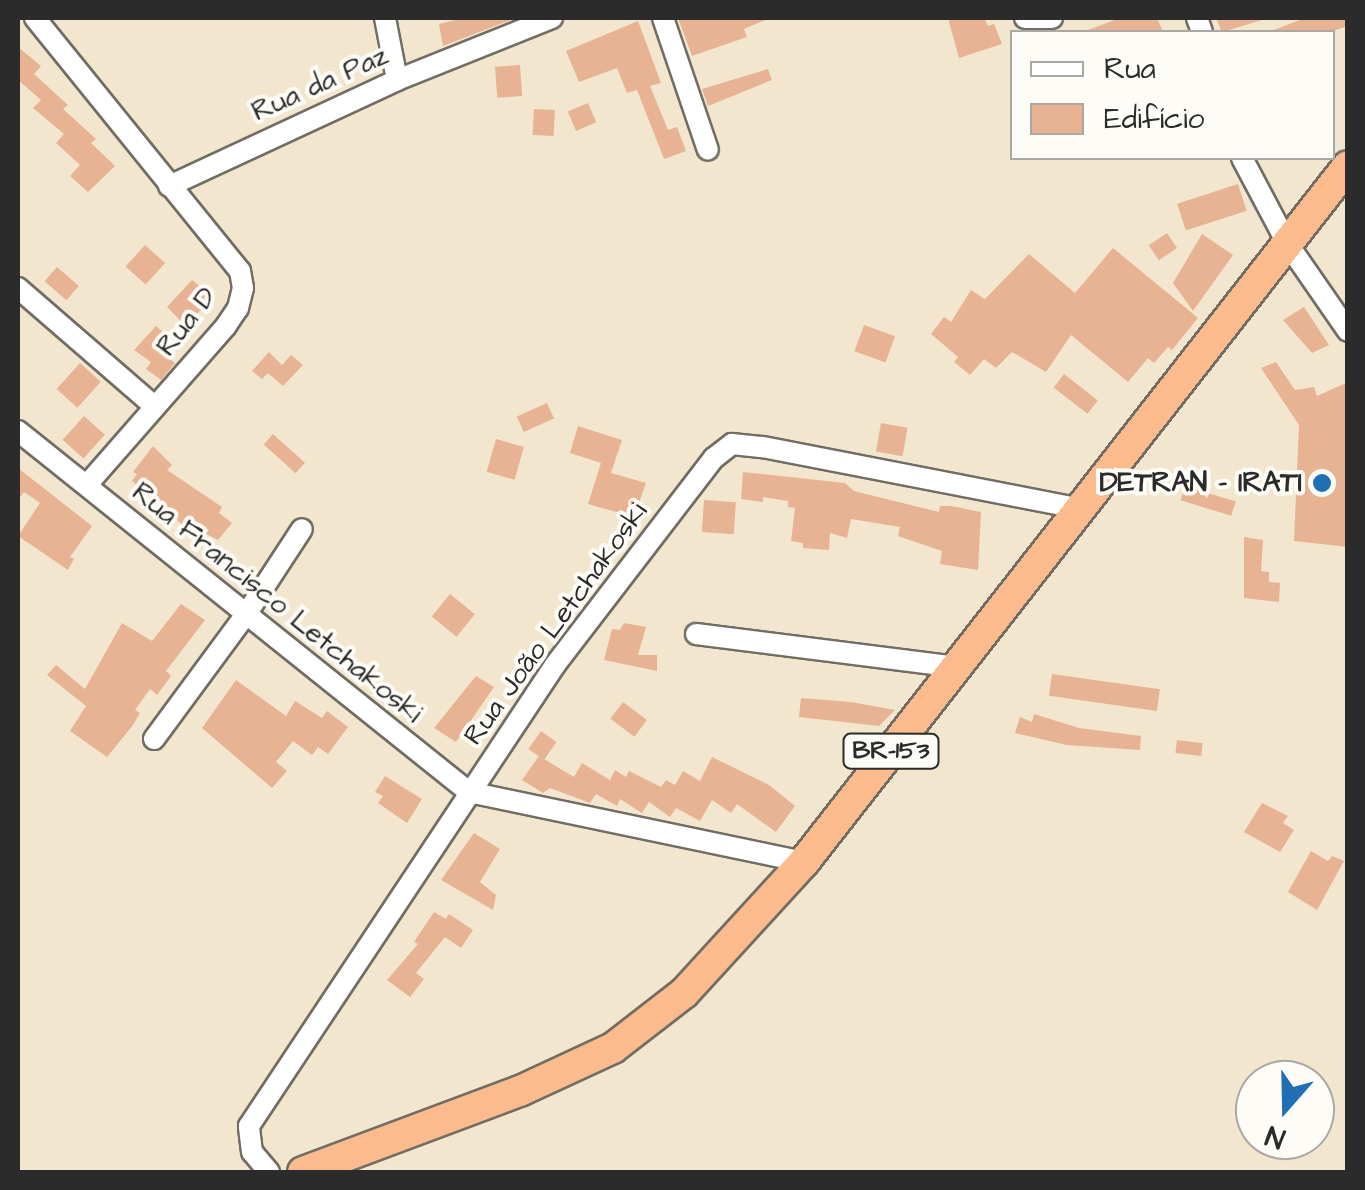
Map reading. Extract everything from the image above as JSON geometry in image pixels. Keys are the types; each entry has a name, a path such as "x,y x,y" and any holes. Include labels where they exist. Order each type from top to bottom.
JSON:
{"highway":[{"name":"BR-153","path":"303,1172 520,1091 613,1048 684,993 804,862 1348,166"}],"street":[{"path":"35,18 169,186"},
{"path":"385,18 397,80"},
{"name":"Rua da Paz","path":"169,186 397,80 552,18"},
{"path":"663,18 708,150"},
{"path":"1025,18 1052,18"},
{"path":"1243,160 1287,244 1348,331"},
{"name":"Rua D","path":"87,485 226,326 243,288 240,272 169,186"},
{"path":"18,288 154,405"},
{"name":"Rua Francisco Letchakoski","path":"18,430 469,792 804,862"},
{"name":"Rua João Letchakoski","path":"269,1172 249,1144 249,1126 567,650 714,458 732,444 1081,509"},
{"path":"154,739 247,614 302,529"},
{"path":"696,634 957,667"}],"building":[{"path":"463,18 516,18 443,46 439,24"},
{"path":"678,18 770,18 744,29 747,37 692,56"},
{"path":"948,18 984,18 988,26 994,24 1002,44 959,58"},
{"path":"1120,18 1157,18 1162,30 1088,30"},
{"path":"1216,18 1262,20 1229,30 1221,30"},
{"path":"1305,18 1348,18 1348,26 1335,30 1274,30"},
{"path":"638,21 661,83 650,86 668,130 677,127 686,151 664,159 637,90 627,93 617,68 579,82 566,51"},
{"path":"18,47 41,66 34,74 68,105 63,109 96,139 91,143 115,166 88,192 70,176 80,165 56,143 64,134 33,108 41,100 18,80"},
{"path":"520,65 522,96 497,98 495,67"},
{"path":"768,69 772,80 708,106 702,89"},
{"path":"588,103 596,122 576,131 568,112"},
{"path":"534,109 555,110 554,136 533,135"},
{"path":"1238,184 1247,211 1186,230 1177,204"},
{"path":"1167,233 1177,248 1159,260 1149,245"},
{"path":"1202,234 1233,255 1193,311 1173,283"},
{"path":"145,245 165,263 146,285 126,267"},
{"path":"1113,248 1198,318 1172,350 1168,347 1154,363 1148,358 1128,382 1071,335 1046,372 1012,352 996,368 984,359 970,375 954,362 958,357 931,334 944,317 951,322 971,290 985,299 1029,254 1075,293"},
{"path":"57,267 79,286 66,300 45,281"},
{"path":"192,280 213,296 191,321 183,323 167,307"},
{"path":"1304,307 1329,345 1312,353 1283,320"},
{"path":"864,325 895,336 885,363 854,351"},
{"path":"156,326 169,337 160,351 175,363 161,380 146,369 151,362 134,350"},
{"path":"269,352 282,365 291,355 303,365 283,386 268,373 262,379 252,371"},
{"name":"DETRAN - IRATI","path":"1276,362 1295,390 1314,387 1317,396 1348,382 1348,547 1294,541 1299,425 1261,368"},
{"path":"80,363 101,382 77,408 57,389"},
{"path":"1064,374 1098,400 1087,414 1054,387"},
{"path":"547,403 554,419 524,432 517,416"},
{"path":"84,416 105,435 83,459 63,440"},
{"path":"881,423 908,428 903,456 876,452"},
{"path":"578,426 622,440 611,473 646,483 634,517 588,504 601,463 570,453"},
{"path":"273,434 305,463 296,473 264,444"},
{"path":"496,439 524,447 515,480 487,472"},
{"path":"153,446 172,465 167,470 222,507 219,513 232,523 218,540 187,524 185,527 132,481 137,474 133,472"},
{"path":"18,468 92,526 70,557 74,559 68,570 18,536 40,503 24,492 18,500"},
{"path":"743,472 845,483 854,491 939,512 940,506 951,506 981,512 978,570 940,564 942,551 898,536 900,527 851,519 847,538 830,533 829,550 803,548 803,543 791,541 795,508 788,507 788,501 741,499"},
{"path":"1185,486 1236,501 1231,516 1181,500"},
{"path":"704,500 736,502 734,534 702,532"},
{"path":"1244,537 1263,540 1261,571 1269,572 1269,582 1280,583 1279,602 1244,598"},
{"path":"450,594 475,614 457,637 432,617"},
{"path":"181,604 205,620 166,671 171,676 157,695 150,689 135,710 140,713 133,725 107,757 70,731 86,706 47,675 56,665 85,689 122,623 152,641"},
{"path":"624,623 646,627 638,655 657,655 657,671 604,660 612,629 620,630"},
{"path":"1052,674 1160,689 1157,711 1049,696"},
{"path":"476,676 494,687 456,742 434,728"},
{"path":"236,680 286,716 295,701 322,718 327,711 348,727 328,754 318,747 312,755 293,741 276,762 287,771 272,788 202,728"},
{"path":"801,698 895,710 879,726 799,717"},
{"path":"623,702 647,720 634,737 610,719"},
{"path":"1034,714 1079,728 1141,736 1140,750 1067,745 1015,733 1020,717 1032,722"},
{"path":"541,731 557,742 544,760 528,749"},
{"path":"1177,740 1203,743 1201,756 1175,753"},
{"path":"539,756 574,777 582,763 610,780 615,770 626,777 629,771 661,787 666,780 675,785 683,771 700,781 712,757 769,785 795,806 776,832 737,804 731,813 712,800 700,821 676,808 670,817 649,802 642,813 620,799 617,806 596,794 590,803 550,788 543,793 522,780"},
{"path":"385,776 422,799 407,823 378,803 383,796 375,792"},
{"path":"1262,803 1288,816 1283,823 1294,830 1280,852 1244,832"},
{"path":"474,833 500,849 480,882 496,895 493,910 441,880"},
{"path":"1311,851 1328,861 1332,856 1344,861 1317,910 1288,892"},
{"path":"434,912 446,919 449,914 473,930 461,948 445,937 416,973 424,979 410,997 387,980 418,944 414,942"}],"place":[{"name":"DETRAN - IRATI","path":"1322,483"}]}
